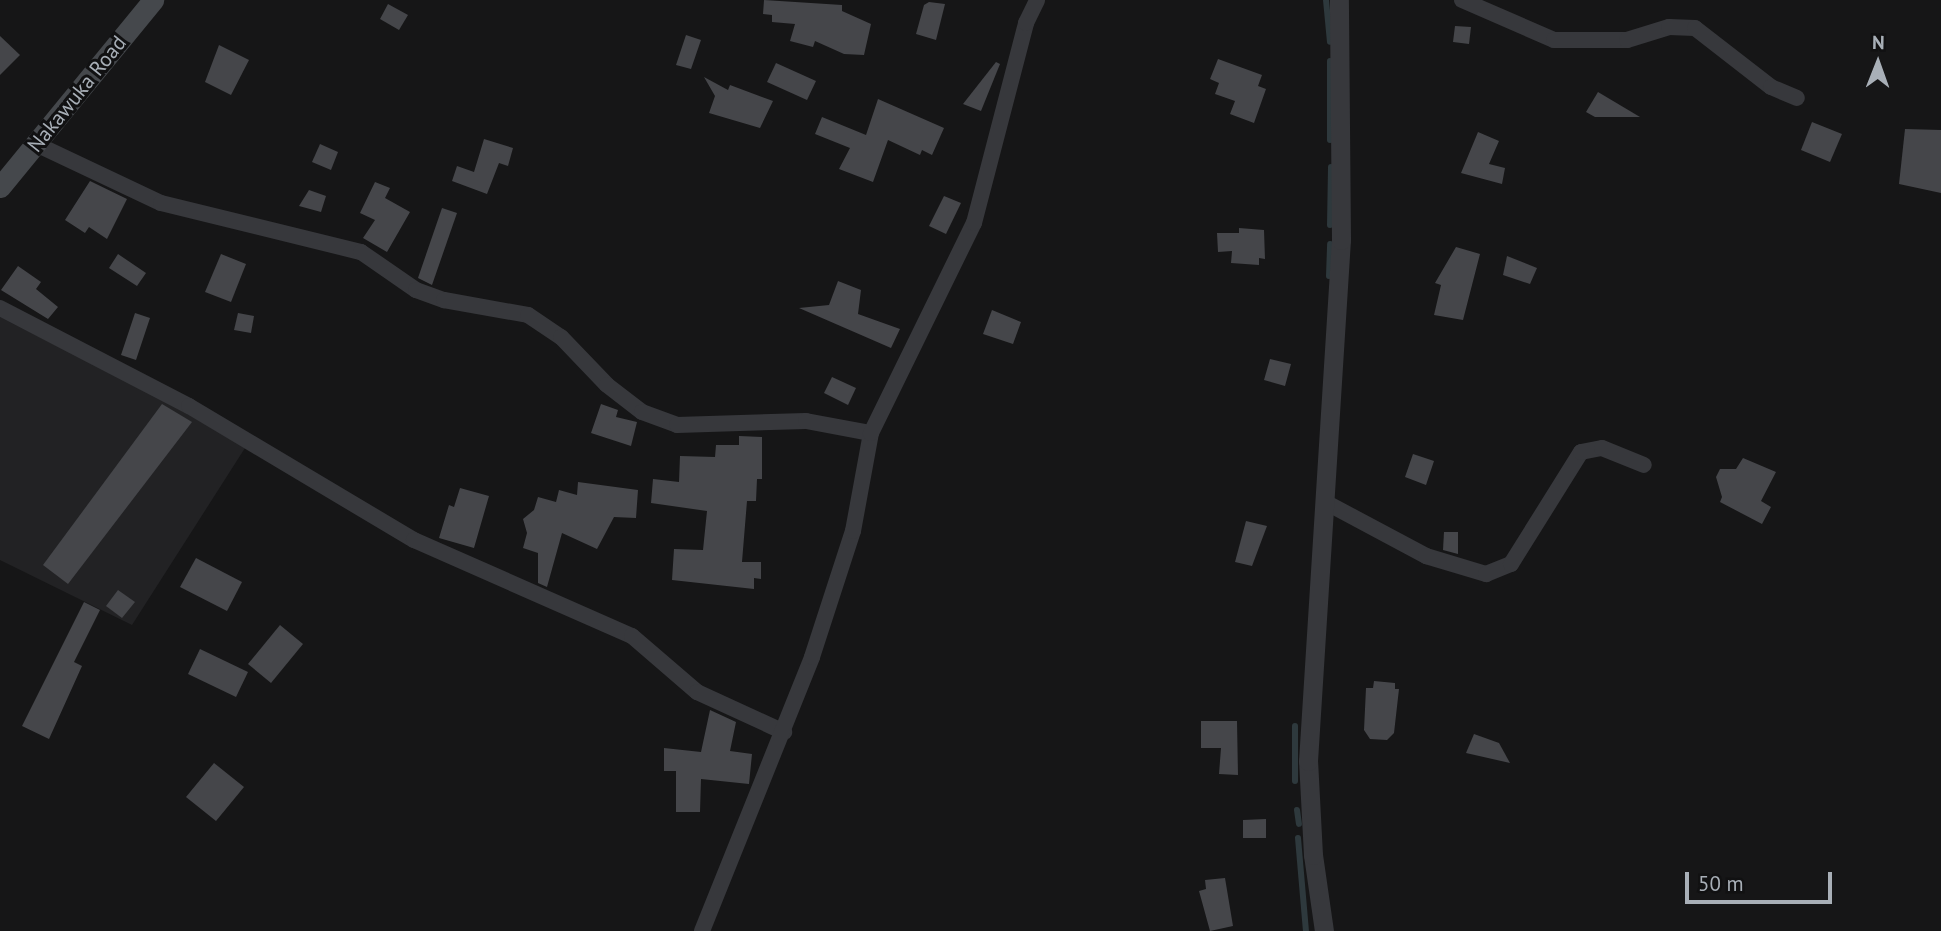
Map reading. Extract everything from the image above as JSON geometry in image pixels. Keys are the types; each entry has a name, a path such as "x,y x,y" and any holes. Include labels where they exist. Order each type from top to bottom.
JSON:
{"main road":[{"name":"Nakawuka Road","path":"0,187 153,0"}],"street":[{"path":"702,931 785,732 853,531 871,433 974,223 1026,23 1037,0"},
{"path":"1324,931 1308,761 1341,240 1339,0"},
{"path":"1462,0 1554,40 1627,40 1669,27 1695,29 1771,87 1797,98"},
{"path":"36,144 161,203 361,252 416,290 444,300 528,315 561,337 607,385 642,412 677,425 806,421 871,433"},
{"path":"0,308 189,406 414,540 632,636 697,692 785,732"},
{"path":"1325,502 1426,556 1486,574 1511,564 1581,452 1602,448 1644,465"}],"shaded area":[{"path":"0,317 170,403 245,448 132,625 0,560"}],"building":[{"path":"764,0 842,5 842,11 871,24 864,55 844,54 815,41 813,47 790,41 795,24 772,22 772,15 763,14"},
{"path":"929,2 945,4 936,40 916,34 924,5"},
{"path":"388,4 408,15 399,30 380,19"},
{"path":"1455,26 1471,27 1469,44 1453,42"},
{"path":"686,35 701,40 691,69 676,65"},
{"path":"0,36 20,55 0,75"},
{"path":"219,45 249,60 231,95 205,82"},
{"path":"1218,59 1262,75 1258,86 1266,89 1254,123 1230,114 1235,101 1215,94 1219,83 1210,79"},
{"path":"996,62 1000,64 981,111 963,104"},
{"path":"776,63 816,81 807,100 767,82"},
{"path":"704,77 728,90 730,85 773,101 760,128 709,113 715,96"},
{"path":"1598,92 1640,117 1595,117 1586,112"},
{"path":"878,99 944,128 932,155 922,150 920,155 888,140 873,182 839,169 850,148 815,134 822,117 866,135"},
{"path":"1812,122 1842,134 1830,162 1801,150"},
{"path":"1905,129 1941,130 1941,193 1899,184"},
{"path":"1478,132 1499,141 1489,164 1505,168 1502,184 1461,173"},
{"path":"484,139 513,148 508,166 499,163 487,194 452,181 457,166 474,172"},
{"path":"320,144 338,152 331,170 312,162"},
{"path":"90,181 127,199 107,239 89,227 85,233 65,220"},
{"path":"375,182 390,188 385,198 410,212 387,252 363,238 375,220 360,213"},
{"path":"309,190 326,196 321,212 299,206"},
{"path":"944,196 961,203 946,234 929,226"},
{"path":"442,208 457,213 432,285 418,278"},
{"path":"1239,228 1264,230 1265,259 1259,258 1259,265 1231,263 1232,251 1218,252 1217,233 1239,233"},
{"path":"1456,247 1480,254 1463,320 1434,315 1441,285 1435,283"},
{"path":"118,254 146,273 137,286 109,268"},
{"path":"221,254 246,264 231,302 205,292"},
{"path":"1507,256 1537,268 1530,284 1503,275"},
{"path":"18,266 41,282 36,289 58,307 48,319 1,290"},
{"path":"838,281 861,290 858,314 900,329 891,348 799,308 829,305"},
{"path":"992,310 1021,322 1013,344 983,334"},
{"path":"135,313 150,318 136,360 121,355"},
{"path":"238,313 254,316 251,333 234,330"},
{"path":"1270,359 1291,364 1285,386 1264,380"},
{"path":"832,377 856,388 848,405 824,393"},
{"path":"162,404 192,422 68,584 43,565"},
{"path":"601,404 618,410 616,417 637,422 631,446 591,433"},
{"path":"739,436 762,437 762,479 757,479 756,501 747,501 742,562 761,562 761,579 754,578 754,589 672,580 674,549 703,550 707,511 651,503 653,479 679,482 680,456 715,457 716,445 739,445"},
{"path":"1413,454 1434,461 1426,485 1405,477"},
{"path":"1743,458 1776,472 1761,501 1771,507 1762,524 1720,502 1722,497 1716,477 1720,469 1736,469"},
{"path":"578,482 638,490 636,518 614,517 597,549 562,533 547,587 538,583 538,553 523,548 527,533 523,519 534,510 538,497 556,502 559,490 577,495"},
{"path":"460,488 489,496 474,548 439,538 449,505 454,507"},
{"path":"1246,521 1267,526 1252,566 1235,562"},
{"path":"1444,532 1458,532 1458,554 1443,550"},
{"path":"196,558 242,582 227,611 180,587"},
{"path":"118,590 135,602 122,618 106,606"},
{"path":"84,602 100,610 74,662 82,666 49,739 22,726"},
{"path":"280,625 303,644 271,683 248,664"},
{"path":"200,649 248,672 236,697 188,674"},
{"path":"1374,681 1395,683 1395,689 1399,689 1394,733 1387,740 1370,739 1364,730 1366,688 1373,688"},
{"path":"710,710 736,722 730,751 752,754 749,784 701,779 700,812 676,812 676,771 664,771 664,748 701,752"},
{"path":"1201,721 1237,721 1238,775 1219,774 1221,748 1201,748"},
{"path":"1474,734 1499,743 1510,763 1466,753"},
{"path":"214,763 244,787 216,821 186,797"},
{"path":"1266,819 1266,838 1243,838 1243,820"},
{"path":"1225,878 1233,926 1210,931 1199,891 1206,889 1205,880"}],"waterway":[{"path":"1326,0 1330,42"},
{"path":"1330,61 1330,140"},
{"path":"1330,225 1331,167"},
{"path":"1329,276 1330,244"},
{"path":"1295,726 1295,781"},
{"path":"1297,810 1299,824"},
{"path":"1298,838 1306,931"}]}
